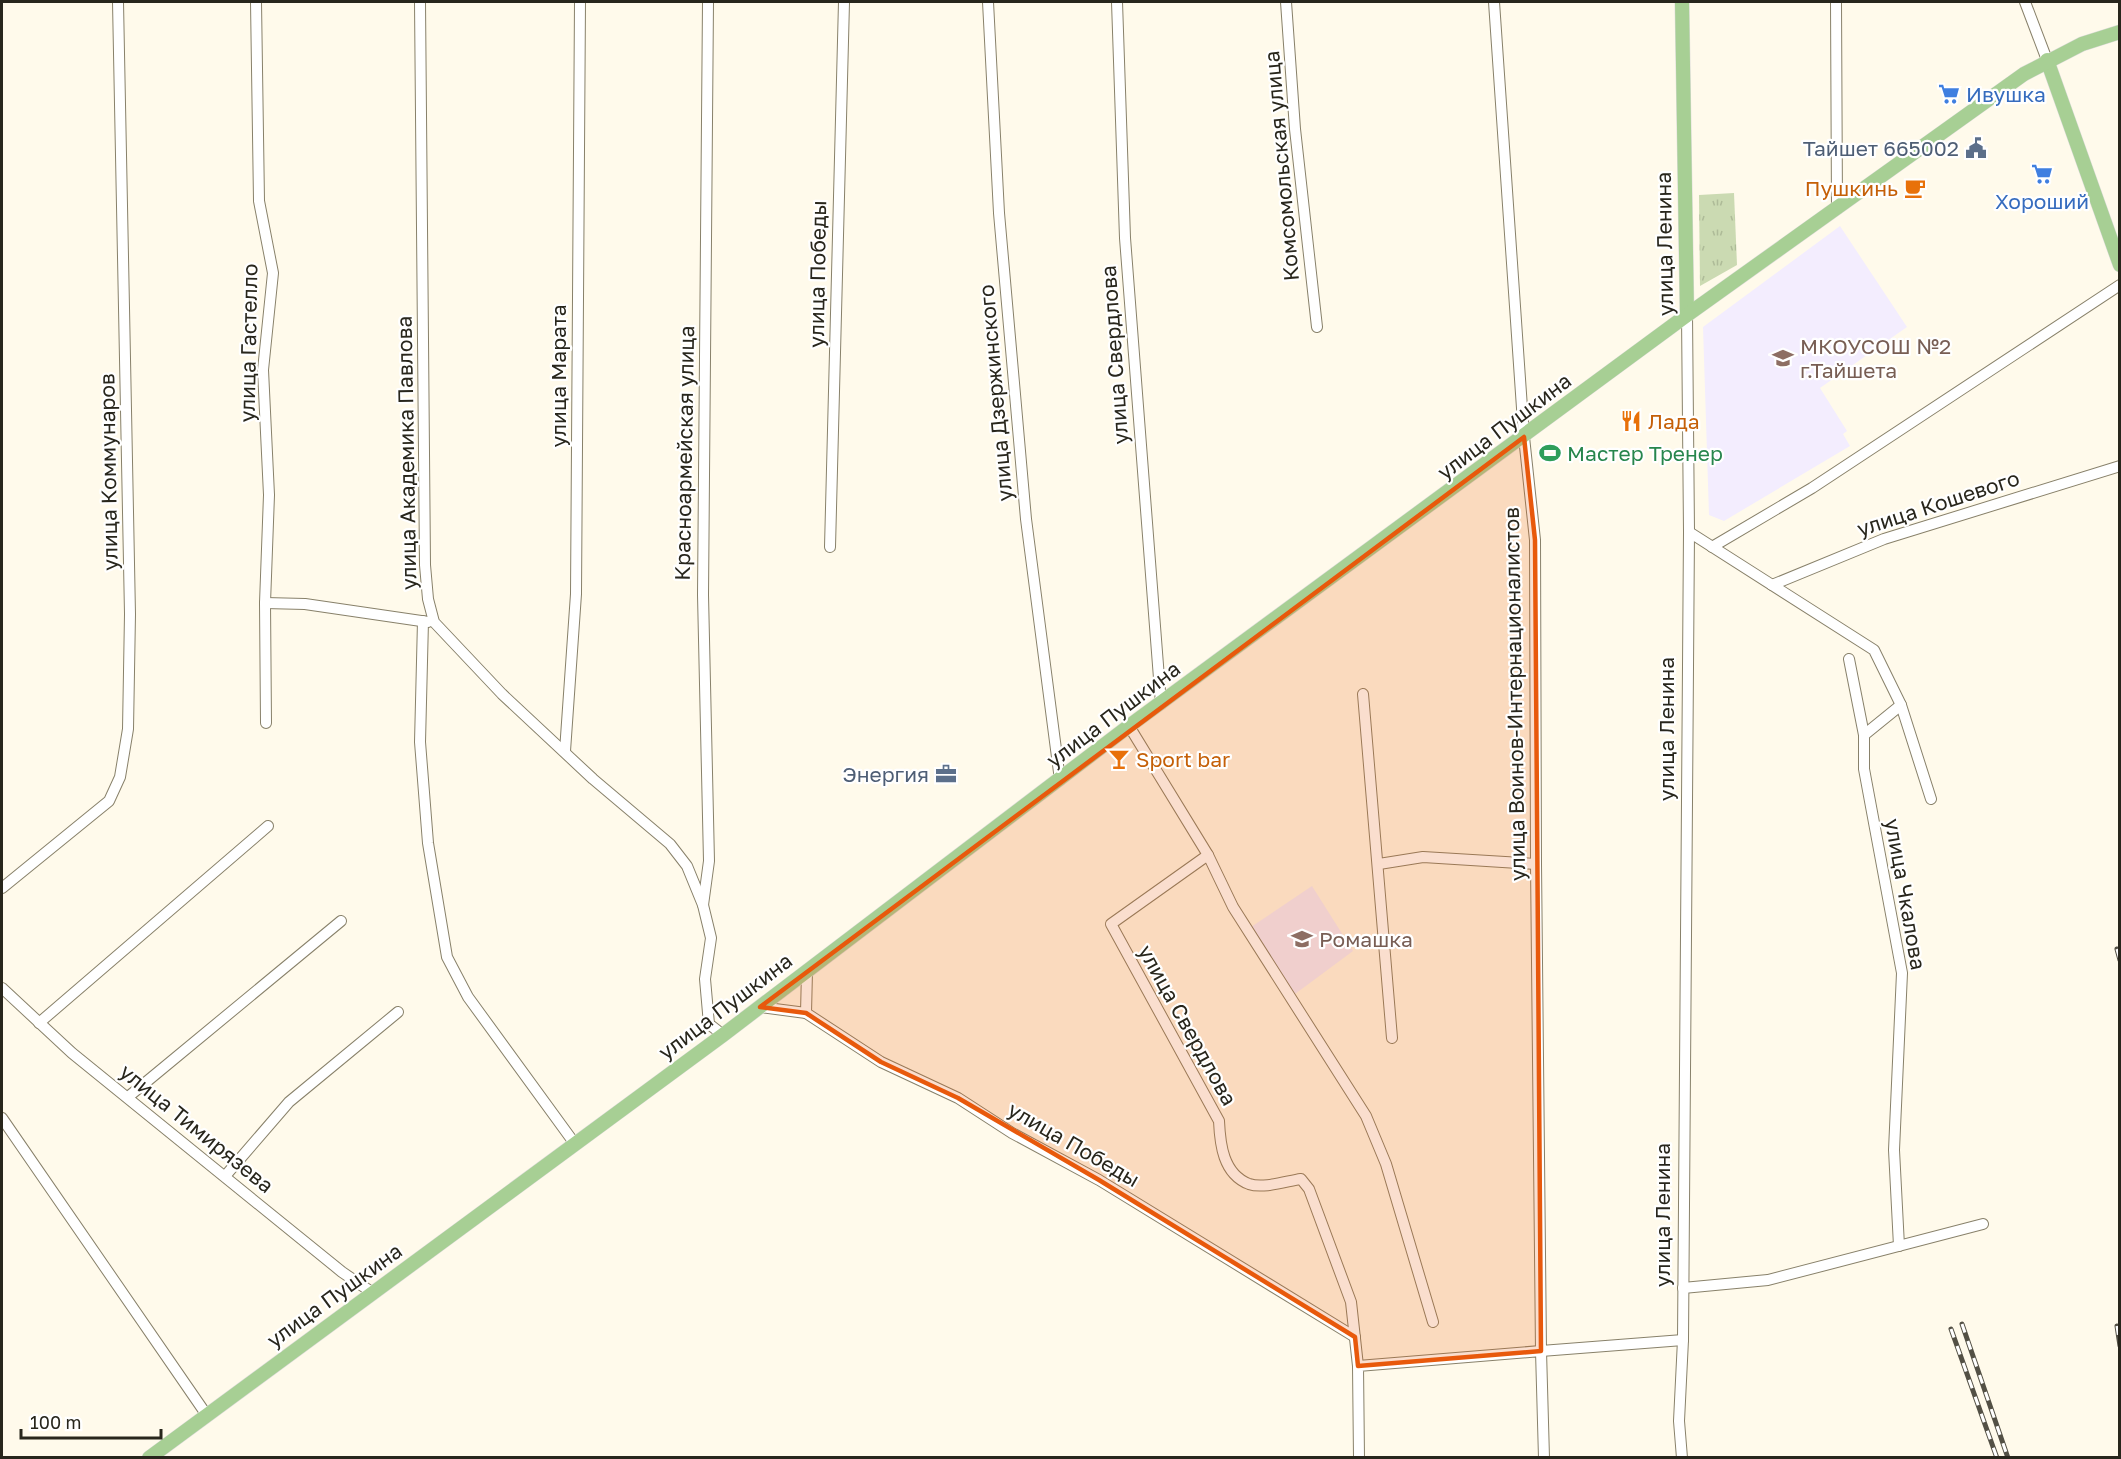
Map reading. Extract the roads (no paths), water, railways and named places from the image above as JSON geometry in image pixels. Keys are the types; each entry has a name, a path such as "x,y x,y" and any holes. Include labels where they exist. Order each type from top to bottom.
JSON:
{"main road":[{"name":"улица Ленина","path":"1682,2 1687,315"},
{"name":"улица Пушкина","path":"149,1458 723,1035 1129,726 1687,315 2024,74 2047,60 2082,44 2120,33"},
{"path":"2047,60 2120,265"}],"street":[{"name":"улица Коммунаров","path":"2,888 109,801 120,777 128,729 130,603 118,2"},
{"name":"улица Гастелло","path":"256,2 259,201 273,273 263,370 269,495 265,603 266,723"},
{"name":"улица Академика Павлова","path":"420,2 425,565 429,622 593,779 670,844 687,866 704,905 711,938 705,997 709,1024 723,1035"},
{"name":"улица Марата","path":"565,751 576,594 580,2"},
{"name":"Красноармейская улица","path":"704,905 709,861 703,595 708,2"},
{"name":"улица Победы","path":"830,547 844,2"},
{"name":"улица Дзержинского","path":"988,2 999,213 1024,496 1060,780"},
{"name":"улица Свердлова","path":"1117,2 1125,238 1161,704"},
{"name":"Комсомольская улица","path":"1286,2 1295,129 1317,327"},
{"name":"улица Воинов-Интернационалистов","path":"1494,2 1524,437 1535,540 1536,864 1544,1458"},
{"path":"1836,2 1838,209"},
{"path":"2025,2 2047,60"},
{"path":"1712,547 1812,488 2120,285"},
{"name":"улица Ленина","path":"1682,1458 1679,1421 1683,1340 1689,532 1687,315"},
{"name":"улица Кошевого","path":"1772,585 1884,539 2120,466"},
{"path":"1689,532 1874,650 1901,705 1931,800"},
{"path":"265,603 305,604 429,622 420,742 428,843 447,957 468,997 575,1144"},
{"name":"улица Чкалова","path":"1849,659 1864,735 1864,769 1902,973 1894,1150 1899,1246"},
{"path":"1363,694 1392,1038"},
{"path":"1864,735 1901,705"},
{"path":"1129,726 1208,855 1233,906 1366,1116 1386,1164 1433,1322"},
{"path":"39,1023 268,826"},
{"name":"улица Свердлова","path":"1208,855 1111,924 1219,1120 1220,1149 1234,1174 1250,1184 1300,1179 1309,1189 1351,1302 1358,1366 1359,1458"},
{"path":"1379,864 1423,857 1536,864"},
{"path":"128,1097 341,921"},
{"path":"760,1007 806,1013 807,971"},
{"name":"улица Тимирязева","path":"2,988 72,1053 226,1175 342,1272 373,1293"},
{"path":"226,1175 289,1102 398,1012"},
{"name":"улица Победы","path":"806,1013 881,1062 958,1098 1012,1133 1100,1180 1355,1337"},
{"path":"2,1118 206,1414"},
{"path":"1683,1288 1768,1280 1983,1224"},
{"path":"1358,1366 1683,1340"}],"railway":[{"path":"2117,949 2120,960"},
{"path":"1962,1324 2008,1458"},
{"path":"2117,1326 2120,1346"},
{"path":"1951,1329 1997,1458"}],"place":[{"name":"Ивушка","path":"1949,94"},
{"name":"Тайшет 665002","path":"1976,148"},
{"name":"Хороший","path":"2042,174"},
{"name":"Пушкинь","path":"1915,188"},
{"name":"МКОУСОШ №2 г.Тайшета","path":"1783,358"},
{"name":"Лада","path":"1631,421"},
{"name":"Мастер Тренер","path":"1550,453"},
{"name":"Sport bar","path":"1119,759"},
{"name":"Энергия","path":"946,774"},
{"name":"Ромашка","path":"1302,939"}]}
